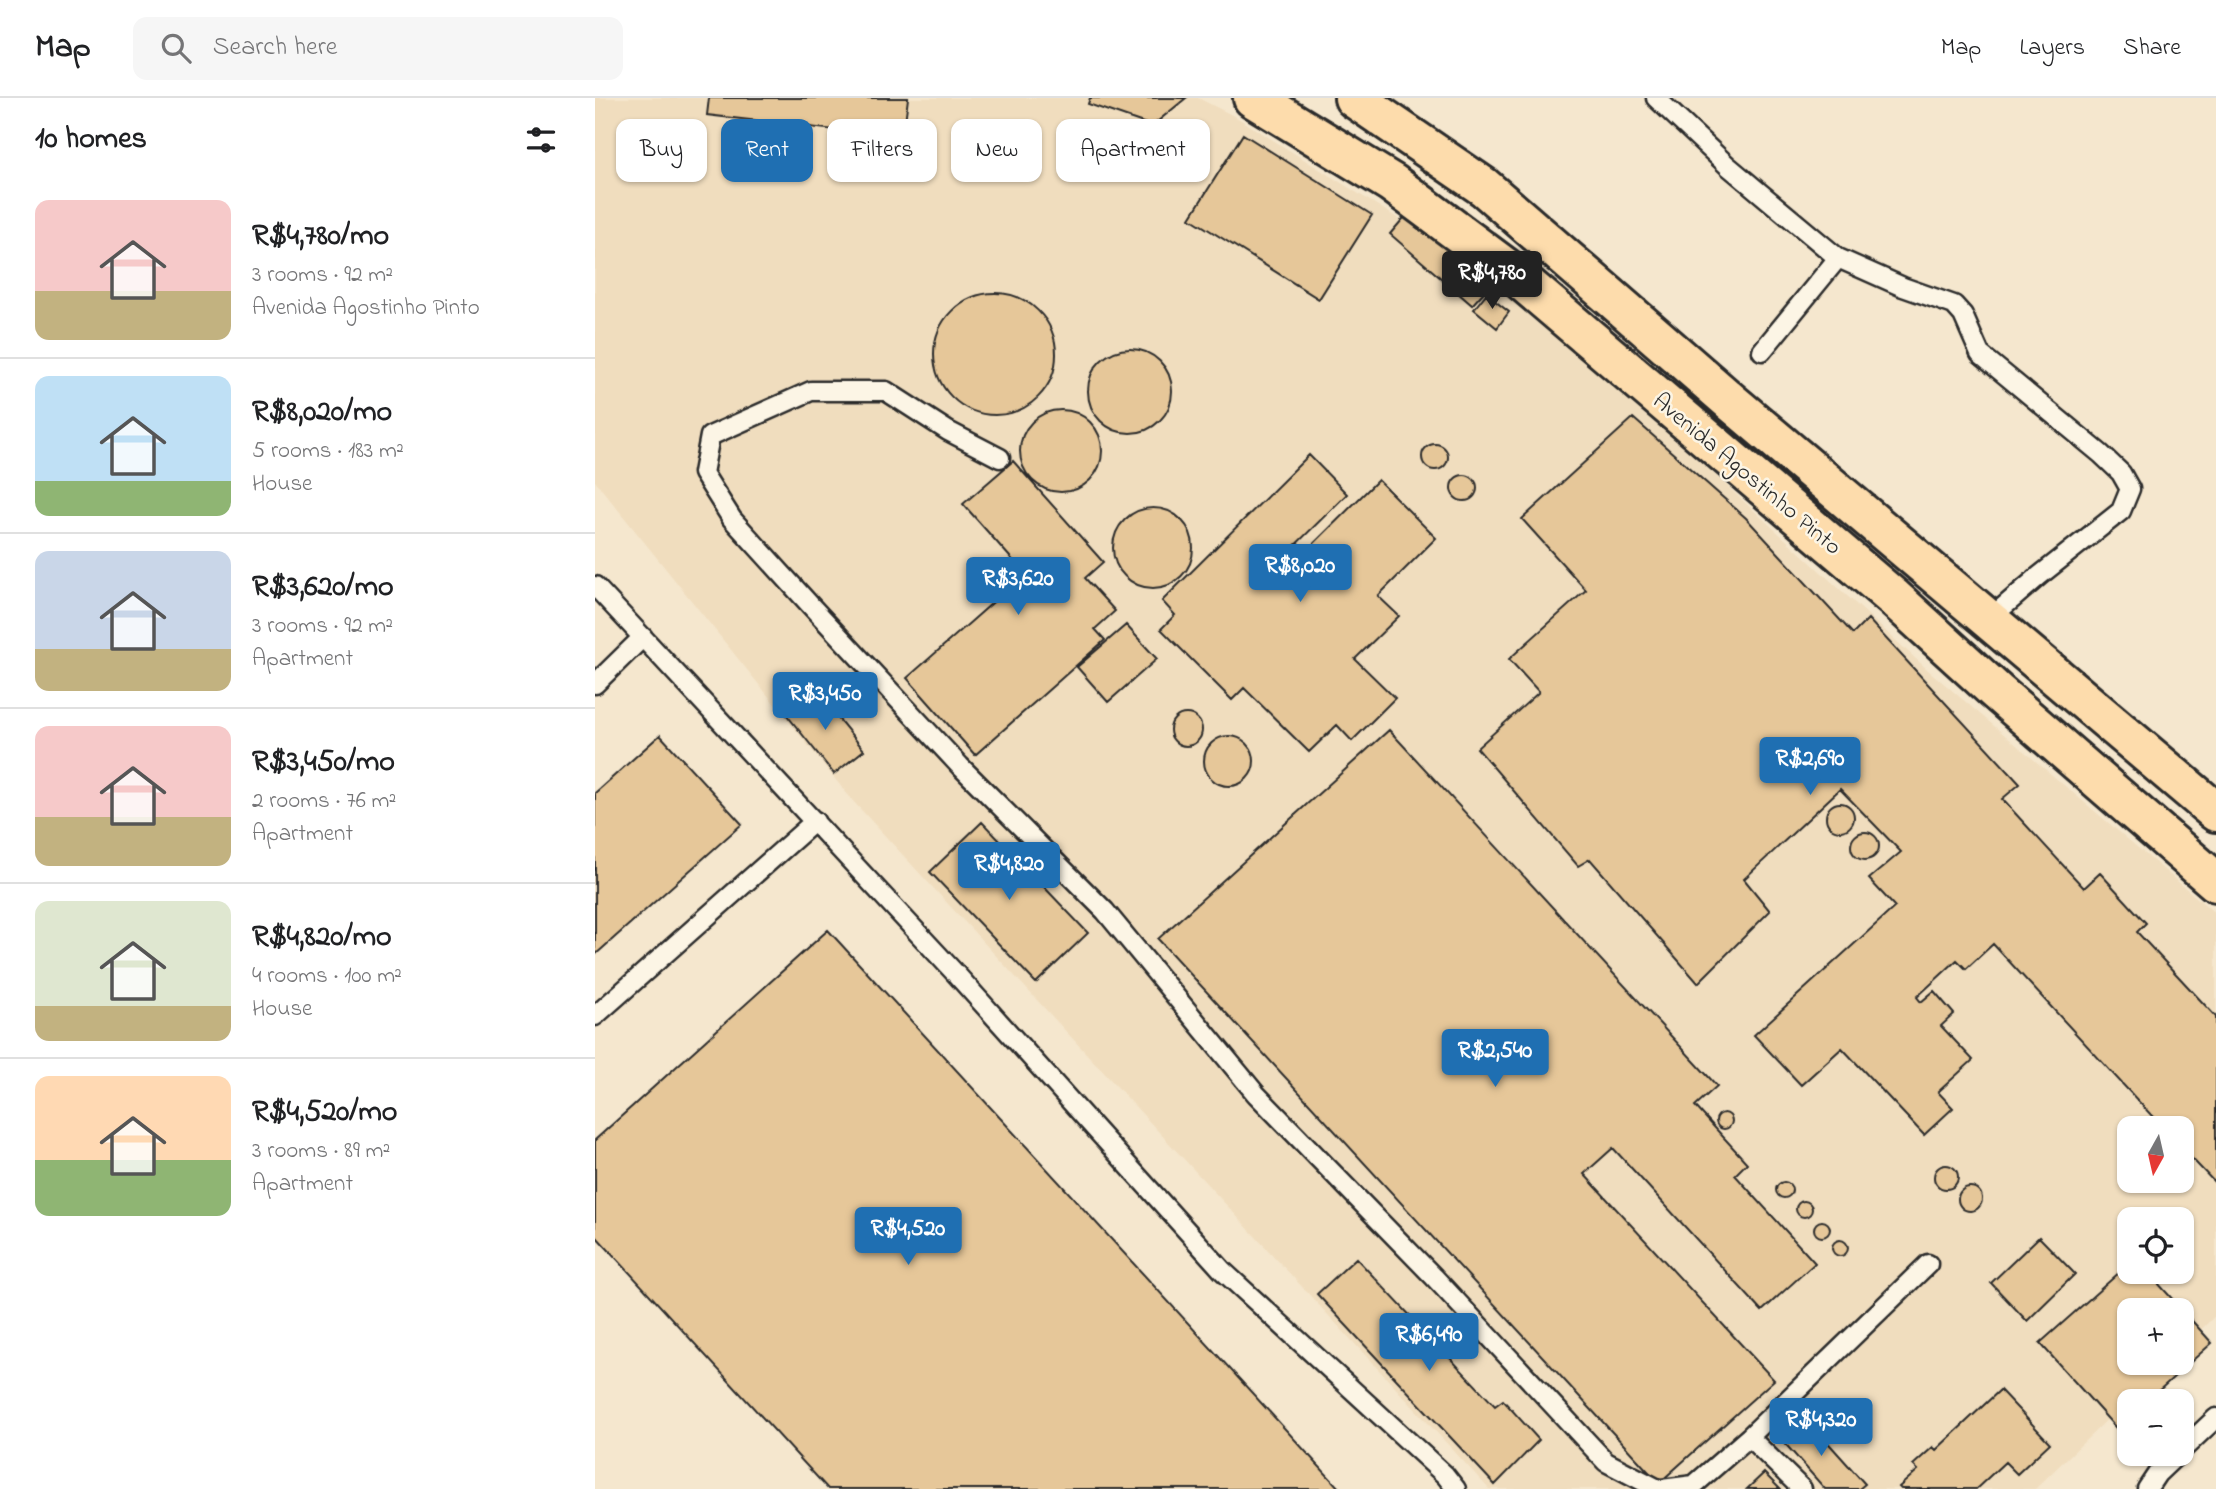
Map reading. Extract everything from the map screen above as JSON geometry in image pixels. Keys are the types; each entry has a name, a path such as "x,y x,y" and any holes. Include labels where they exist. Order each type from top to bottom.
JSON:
{"main road":[{"name":"Avenida Agostinho Pinto","path":"1253,98 1392,183 1514,274 1895,598 1997,692 2216,882"},
{"name":"Avenida Agostinho Pinto","path":"1354,98 1484,187 1730,401 2216,813"}],"lane":[{"path":"1656,98 1728,166 1838,258 1903,287 1954,305 1963,315 1980,354 2121,473 2130,489 2120,511 1988,620"},
{"path":"1762,351 1838,258"},
{"path":"1000,457 948,431 886,391 810,391 710,436 702,473 732,519 812,607 960,766 1105,911 1256,1094 1434,1277 1607,1462 1660,1489 1694,1485 1749,1437 1928,1264"},
{"path":"595,586 965,984 1223,1271 1456,1489"},
{"path":"595,684 643,637"},
{"path":"595,1016 815,821"},
{"path":"2194,1439 2216,1418"},
{"path":"1749,1437 1802,1489"},
{"path":"2147,1489 2165,1466"}],"shaded area":[{"path":"595,98 1198,98 1236,117 1514,291 1928,670 2216,914 2216,1315 2194,1336 2194,1298 2117,1298 2117,1375 2154,1375 2139,1389 2117,1389 2117,1410 2035,1489 1489,1489 852,800 595,481"}],"building":[{"path":"709,98 908,98 905,119 827,119 827,129 813,127 813,119 741,119 707,115"},
{"path":"1090,98 1186,98 1160,119 1132,119 1088,104"},
{"path":"1243,134 1372,215 1319,299 1190,218"},
{"path":"1408,213 1491,284 1472,305 1390,234"},
{"path":"995,293 1018,297 1038,311 1052,331 1056,354 1052,377 1038,397 1018,411 995,415 972,411 952,397 938,377 934,354 938,331 952,311 972,297"},
{"path":"1486,294 1509,312 1497,328 1474,309"},
{"path":"1130,349 1153,356 1165,368 1172,391 1165,414 1153,426 1130,433 1107,426 1095,414 1088,391 1095,368 1107,356"},
{"path":"1061,410 1077,413 1090,422 1099,435 1102,451 1099,467 1090,480 1077,489 1061,492 1045,489 1032,480 1023,467 1020,451 1023,435 1032,422 1045,413"},
{"path":"1633,418 1746,518 1853,634 1868,619 2020,784 2002,799 2084,888 2100,873 2146,923 2137,932 2216,1017 2216,1184 2195,1162 2195,1116 2152,1116 1993,944 1966,969 1957,960 1917,997 1921,1002 1934,991 1954,1014 1941,1026 1973,1060 1938,1092 1953,1108 1924,1135 1842,1048 1801,1085 1754,1035 1895,907 1869,879 1901,852 1840,789 1744,879 1770,911 1698,983 1590,859 1578,866 1477,748 1539,692 1509,659 1586,590 1522,519"},
{"path":"1435,444 1444,448 1448,457 1444,466 1435,470 1426,466 1422,457 1426,448"},
{"path":"1309,455 1347,494 1270,570 1278,579 1378,480 1436,538 1378,596 1399,616 1355,659 1395,698 1352,741 1337,725 1309,752 1244,688 1232,700 1161,629 1175,615 1162,601"},
{"path":"1013,461 1103,562 1085,578 1115,611 1095,629 1105,640 975,755 907,678 1025,574 963,504"},
{"path":"1464,475 1473,479 1477,488 1473,497 1464,501 1455,497 1451,488 1455,479"},
{"path":"1145,508 1161,508 1182,519 1193,540 1193,556 1182,577 1161,588 1145,588 1131,582 1119,570 1113,556 1113,540 1119,526 1131,514"},
{"path":"1126,625 1157,659 1108,702 1077,667"},
{"path":"815,690 864,750 834,774 786,714"},
{"path":"1186,714 1197,719 1202,730 1197,741 1186,746 1175,741 1170,730 1175,719"},
{"path":"1389,730 1717,1086 1695,1106 1747,1163 1735,1175 1815,1263 1762,1311 1613,1148 1584,1174 1774,1380 1659,1483 1158,939"},
{"path":"660,735 742,824 595,955 595,793"},
{"path":"1229,736 1247,743 1254,761 1247,779 1229,786 1211,779 1204,761 1211,743"},
{"path":"1840,803 1850,807 1854,817 1850,827 1840,831 1830,827 1826,817 1830,807"},
{"path":"982,822 1088,933 1036,983 930,872"},
{"path":"1865,832 1875,836 1879,846 1875,856 1865,860 1855,856 1851,846 1855,836"},
{"path":"828,930 1340,1489 828,1489 595,1235 595,1140"},
{"path":"1721,1113 1727,1113 1732,1121 1730,1127 1721,1129 1716,1124 1716,1118"},
{"path":"1946,1165 1955,1168 1958,1177 1955,1186 1946,1189 1937,1186 1934,1177 1937,1168"},
{"path":"1781,1182 1787,1182 1792,1190 1790,1196 1781,1198 1776,1193 1776,1187"},
{"path":"1965,1187 1975,1187 1982,1194 1982,1204 1975,1211 1965,1211 1958,1204 1958,1194"},
{"path":"1801,1201 1807,1201 1812,1209 1810,1215 1801,1217 1796,1212 1796,1206"},
{"path":"1819,1221 1825,1221 1830,1229 1828,1235 1819,1237 1814,1232 1814,1226"},
{"path":"2039,1237 2075,1274 2027,1321 1991,1283"},
{"path":"1837,1240 1843,1240 1848,1248 1846,1254 1837,1256 1832,1251 1832,1245"},
{"path":"1356,1258 1495,1406 1503,1400 1539,1440 1495,1485 1317,1294"},
{"path":"2117,1275 2117,1284 2159,1284 2171,1298 2117,1298 2117,1375 2176,1375 2161,1389 2117,1389 2116,1428 2040,1343"},
{"path":"2194,1323 2212,1343 2194,1359"},
{"path":"2000,1390 2050,1443 2017,1474 2005,1462 1976,1489 1899,1487 1918,1470 1913,1465 1933,1447 1936,1450"},
{"path":"1805,1417 1865,1484 1859,1489 1825,1489 1781,1439"},
{"path":"1764,1473 1780,1489 1747,1489"}]}
